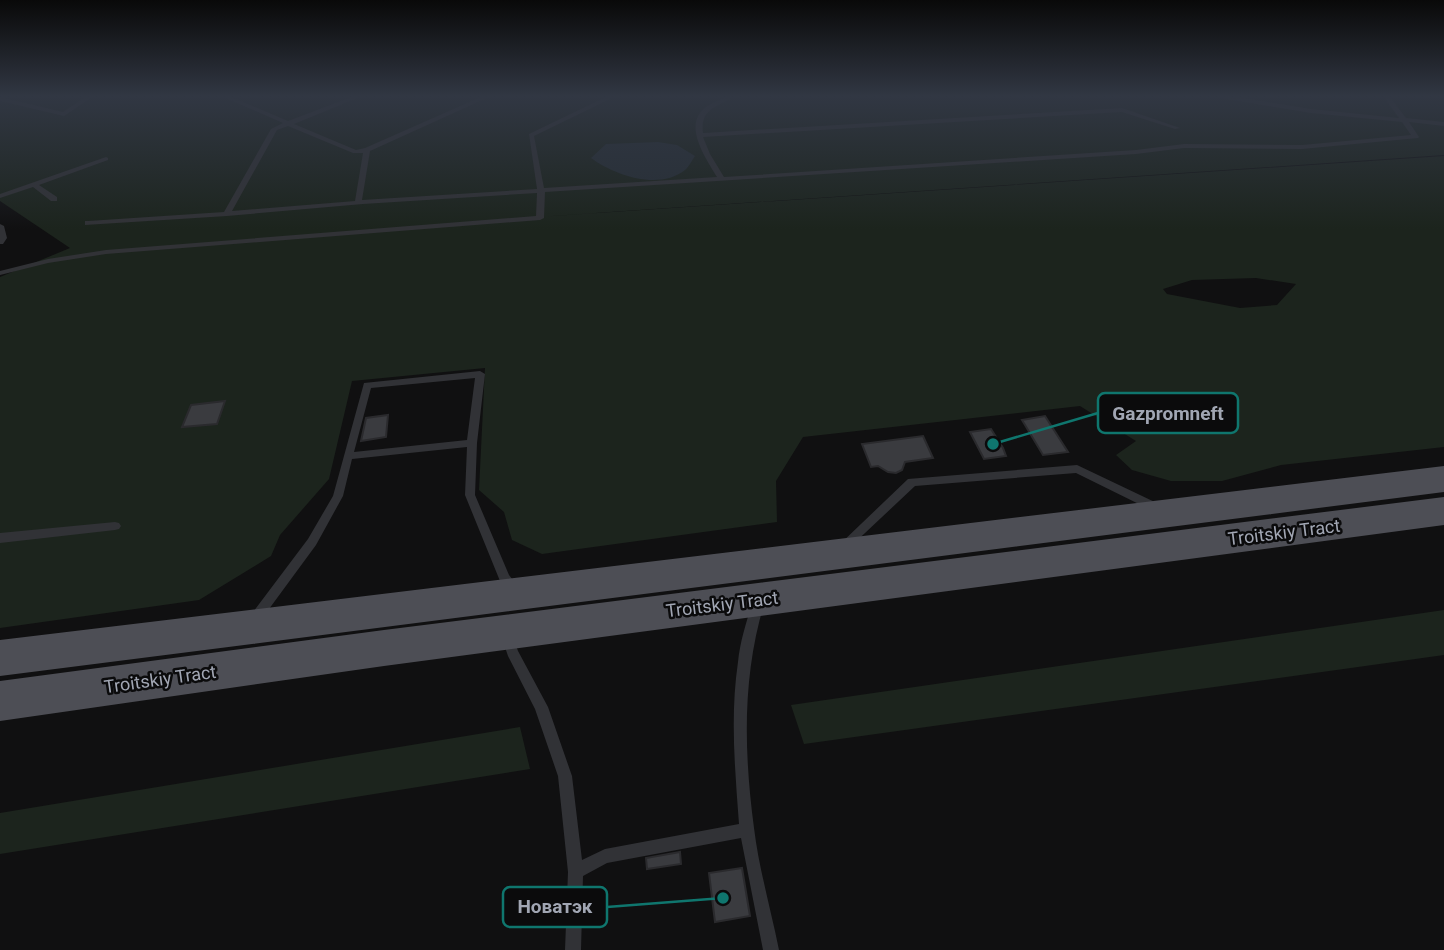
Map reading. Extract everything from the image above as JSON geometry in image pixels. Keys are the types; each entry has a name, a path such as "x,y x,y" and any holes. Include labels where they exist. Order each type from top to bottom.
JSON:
{"main road":[{"name":"Troitskiy Tract","path":"0,658 1444,479"},
{"name":"Troitskiy Tract","path":"0,701 506,632 1444,511"}],"lane":[{"path":"227,214 268,140"},
{"path":"327,140 355,152 389,140"},
{"path":"0,273 48,261 106,252 540,218 541,191 532,140"},
{"path":"702,140 722,180"},
{"path":"88,223 358,202 1136,152 1184,146 1302,147 1378,140"},
{"path":"358,202 367,150"},
{"path":"0,195 106,159"},
{"path":"34,184 54,199"},
{"path":"0,226 4,237 0,242"},
{"path":"248,628 312,541 338,496 367,385 480,374 472,443 470,495 504,578 519,595"},
{"path":"348,456 472,443"},
{"path":"834,556 912,482 1077,469 1169,514"},
{"path":"0,538 115,526"},
{"path":"760,599 748,632 738,708 747,830 771,950"},
{"path":"506,632 512,652 541,707 565,776 576,872 573,950"},
{"path":"576,872 605,856 747,830"}],"shaded area":[{"path":"0,140 1444,140 1444,155 523,218 1444,156 1444,447 1281,465 1222,481 1171,481 1132,470 1116,455 1136,441 1080,406 803,437 776,481 777,522 542,554 512,540 504,512 479,490 485,368 352,381 329,479 280,535 271,556 199,600 0,628 0,277 70,248 0,201","holes":["1256,278 1296,284 1277,305 1240,308 1167,294 1163,289 1192,280"]},
{"path":"658,142 677,145 695,156 686,169 674,176 650,180 624,175 591,158 606,144"},
{"path":"1444,610 1444,655 804,744 791,705"},
{"path":"520,727 530,769 0,854 0,813"}],"building":[{"path":"225,401 217,424 182,427 191,405"},
{"path":"388,415 386,437 361,441 366,418"},
{"path":"1045,416 1068,452 1043,455 1022,420"},
{"path":"991,429 1006,456 984,459 970,432"},
{"path":"923,436 933,458 905,462 902,470 896,473 878,466 871,467 862,444"},
{"path":"680,852 681,864 647,869 646,858"},
{"path":"742,868 750,916 715,922 709,873"}],"place":[{"name":"Gazpromneft","path":"993,444"},
{"name":"Новатэк","path":"723,898"}]}
